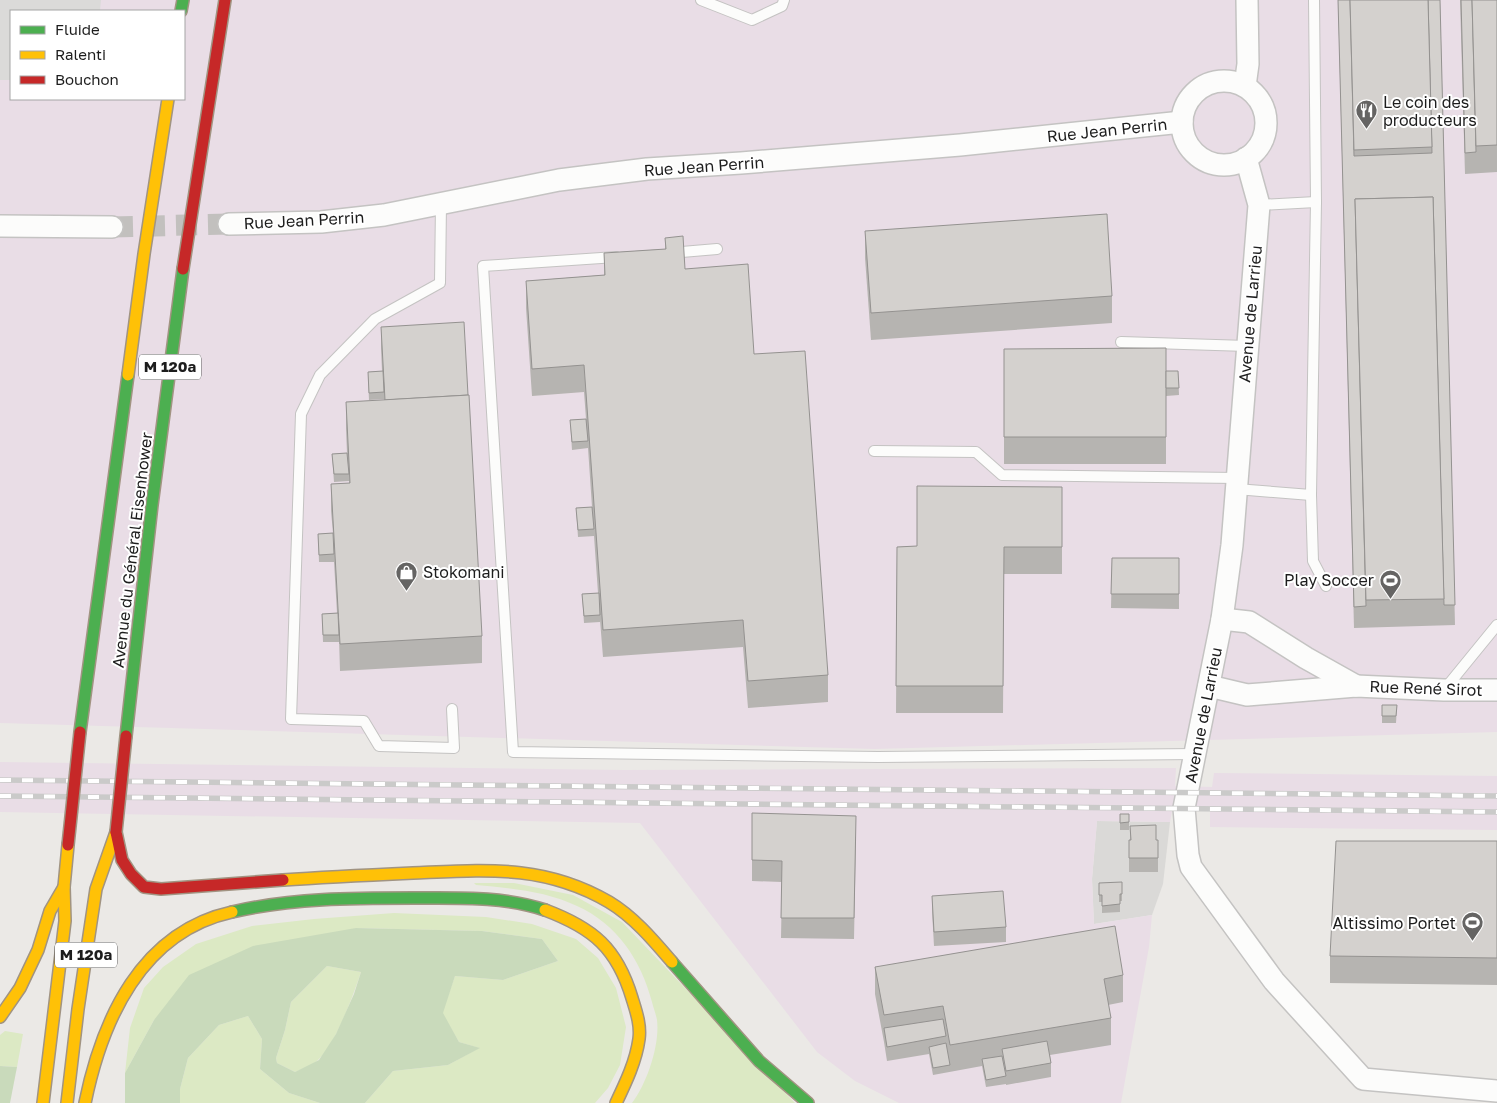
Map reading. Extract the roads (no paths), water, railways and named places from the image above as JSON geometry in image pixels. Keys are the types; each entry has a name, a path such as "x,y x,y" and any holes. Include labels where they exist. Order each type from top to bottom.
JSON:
{"main road":[{"name":"Avenue du Général Eisenhower","path":"67,1103 78,1009 96,889 116,832 152,505 185,255 225,0"},
{"name":"Avenue du Général Eisenhower","path":"43,1103 65,921 64,887 80,732 144,254 168,100"},
{"path":"116,832 122,860 131,874 144,887 161,889 328,877 471,871 522,872 552,878 581,888 610,903 634,922 668,957 759,1061 808,1103"},
{"path":"0,1016 20,988 38,950 50,911 64,887"},
{"path":"85,1103 89,1083 106,1030 119,1001 139,970 165,944 188,928 208,918 243,909 313,900 426,897 520,902 560,916 584,928 608,948 624,974 635,1006 639,1035 634,1062 616,1103"}],"street":[{"path":"1245,86 1248,64 1247,0"},
{"path":"1228,81 1245,86 1255,94 1262,104 1266,122 1262,140 1255,151 1246,158 1232,164 1217,164 1203,159 1192,150 1184,137 1182,122 1185,105 1195,91 1211,82 1228,81"},
{"name":"Rue Jean Perrin","path":"229,224 321,222 384,215 559,180 647,170 950,146 1182,122"},
{"name":"Avenue de Larrieu","path":"1246,158 1259,205 1232,545 1222,619 1184,808 1188,856 1191,867 1274,981 1363,1079 1497,1091"},
{"path":"0,226 112,227"},
{"name":"Rue René Sirot","path":"1222,619 1249,622 1306,658 1356,686"},
{"name":"Rue René Sirot","path":"1209,686 1246,695 1356,686 1444,690 1497,690"}],"lane":[{"path":"701,0 752,20 782,6 784,0"},
{"path":"1314,0 1316,202 1311,495 1313,561 1326,586"},
{"path":"1259,205 1316,202"},
{"path":"440,204 440,283 375,319 320,375 301,414 290,719 364,721 380,746 454,748 452,709"},
{"path":"659,254 717,249"},
{"path":"629,256 482,266 513,752 878,757 1195,754"},
{"path":"1122,342 1247,346"},
{"path":"874,451 976,452 1002,475 1237,484 1311,495"},
{"path":"1444,690 1497,625"}],"tunnel":[{"path":"112,227 229,224"}],"railway":[{"path":"0,780 1497,796"},
{"path":"0,796 1497,812"}],"place":[{"name":"Le coin des producteurs","path":"1367,130"},
{"name":"Stokomani","path":"407,591"},
{"name":"Play Soccer","path":"1390,599"},
{"name":"Altissimo Portet","path":"1472,942"}]}
